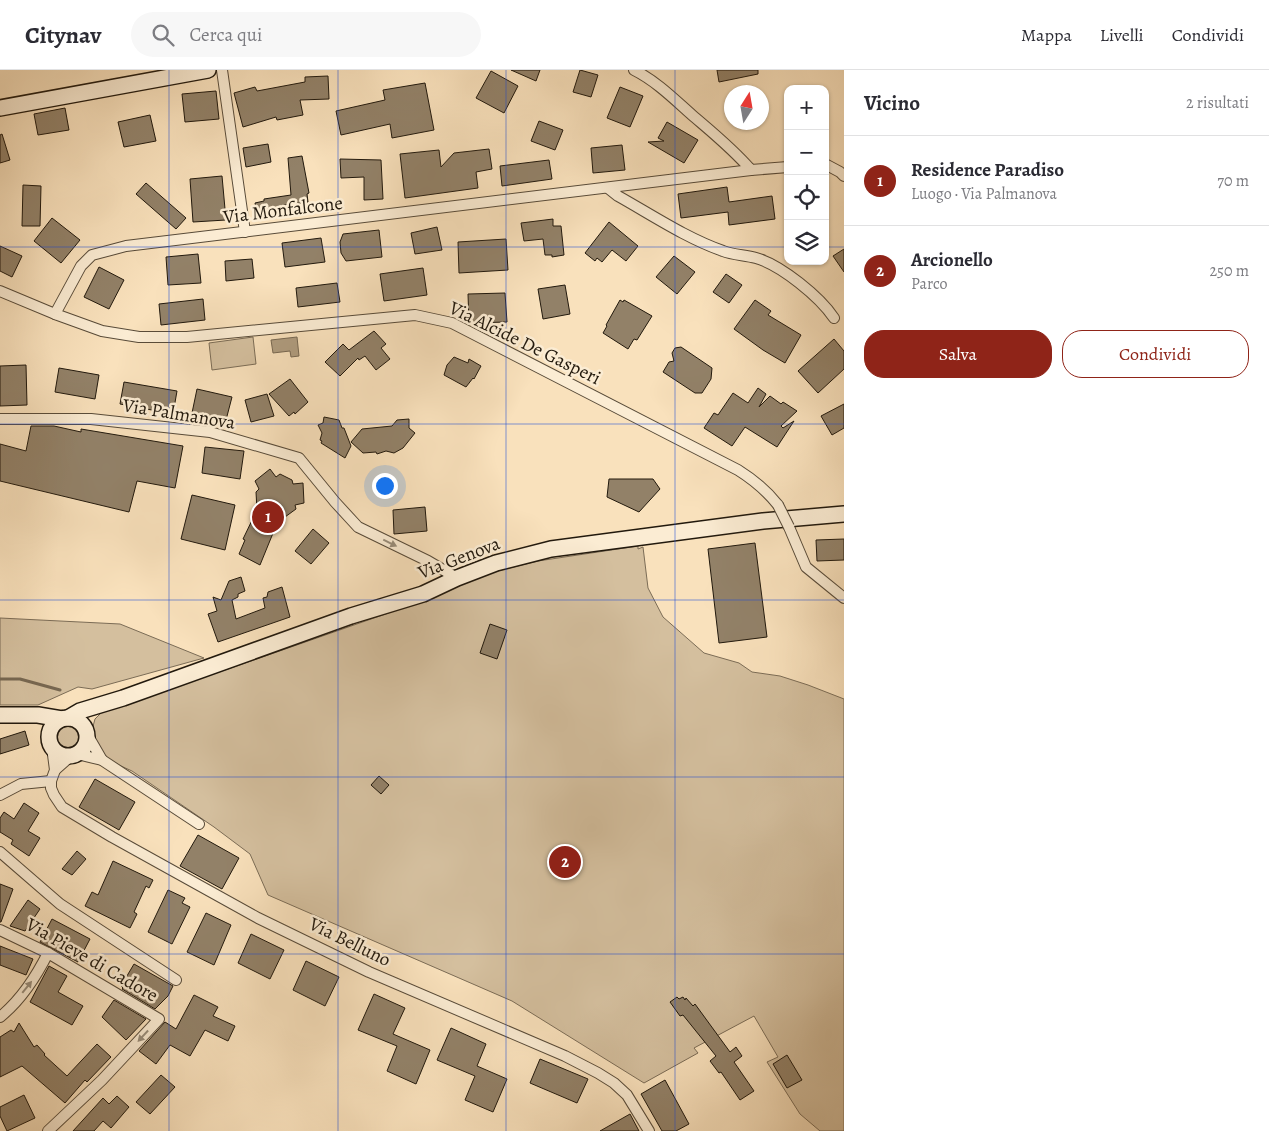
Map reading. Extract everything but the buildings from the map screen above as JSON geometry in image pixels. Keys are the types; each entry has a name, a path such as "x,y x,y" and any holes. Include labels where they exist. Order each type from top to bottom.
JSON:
{"main road":[{"path":"0,108 208,70"},
{"name":"Via Genova","path":"65,718 351,616 423,594 456,578 496,563 551,549 753,523 844,514"},
{"path":"65,718 57,722 51,730 52,747 61,754 74,754 86,744 86,732 103,704"},
{"path":"0,715 38,715 78,720 86,732"},
{"path":"16,715 37,720 51,730"}],"street":[{"path":"222,70 246,232"},
{"path":"634,70 646,76 664,90 740,156 751,170"},
{"path":"829,166 844,176"},
{"name":"Via Monfalcone","path":"55,314 81,266 92,256 126,246 784,167"},
{"path":"608,188 618,196 692,237 724,252 758,259 776,267 795,280 834,318"},
{"path":"0,290 55,314"},
{"name":"Via Alcide De Gasperi","path":"55,314 102,331 139,337 187,337 415,315 452,323 754,480 769,493 778,505 806,567 844,598"},
{"name":"Via Palmanova","path":"0,419 91,418 210,432 298,458 358,527 428,560 456,578"},
{"path":"86,732 102,760"},
{"path":"52,747 55,770"},
{"path":"0,795 21,784 50,781 55,770 74,754 102,760 199,824"},
{"name":"Via Belluno","path":"50,781 54,795 62,807 258,918 369,972 565,1056 606,1078 627,1095 649,1131"},
{"path":"0,852 60,904 176,980"},
{"name":"Via Pieve di Cadore","path":"0,930 48,953 159,1019 102,1080 48,1131"},
{"path":"0,1017 9,1010 37,976 48,953"}],"shaded area":[{"path":"253,337 256,364 212,370 209,343"},
{"path":"297,337 299,356 291,357 290,351 273,353 271,340"},
{"path":"638,546 638,549 643,547 648,588 663,617 704,653 739,663 752,672 780,676 844,699 844,1131 820,1131 800,1114 767,1062 778,1057 754,1016 694,1048 698,1053 644,1083 512,1001 268,895 250,854 132,771 112,762 102,752 93,735 92,730 95,719 106,708 228,669 437,596 481,575 538,561"},
{"path":"0,618 120,624 204,658 92,689 78,687 38,705 0,705"},
{"path":"68,724 77,728 81,737 77,746 68,750 59,746 55,737 59,728"}],"waterway":[{"path":"0,679 20,679 60,690"}],"place":[{"name":"Residence Paradiso","path":"268,517"},
{"name":"Arcionello","path":"565,862"}]}
